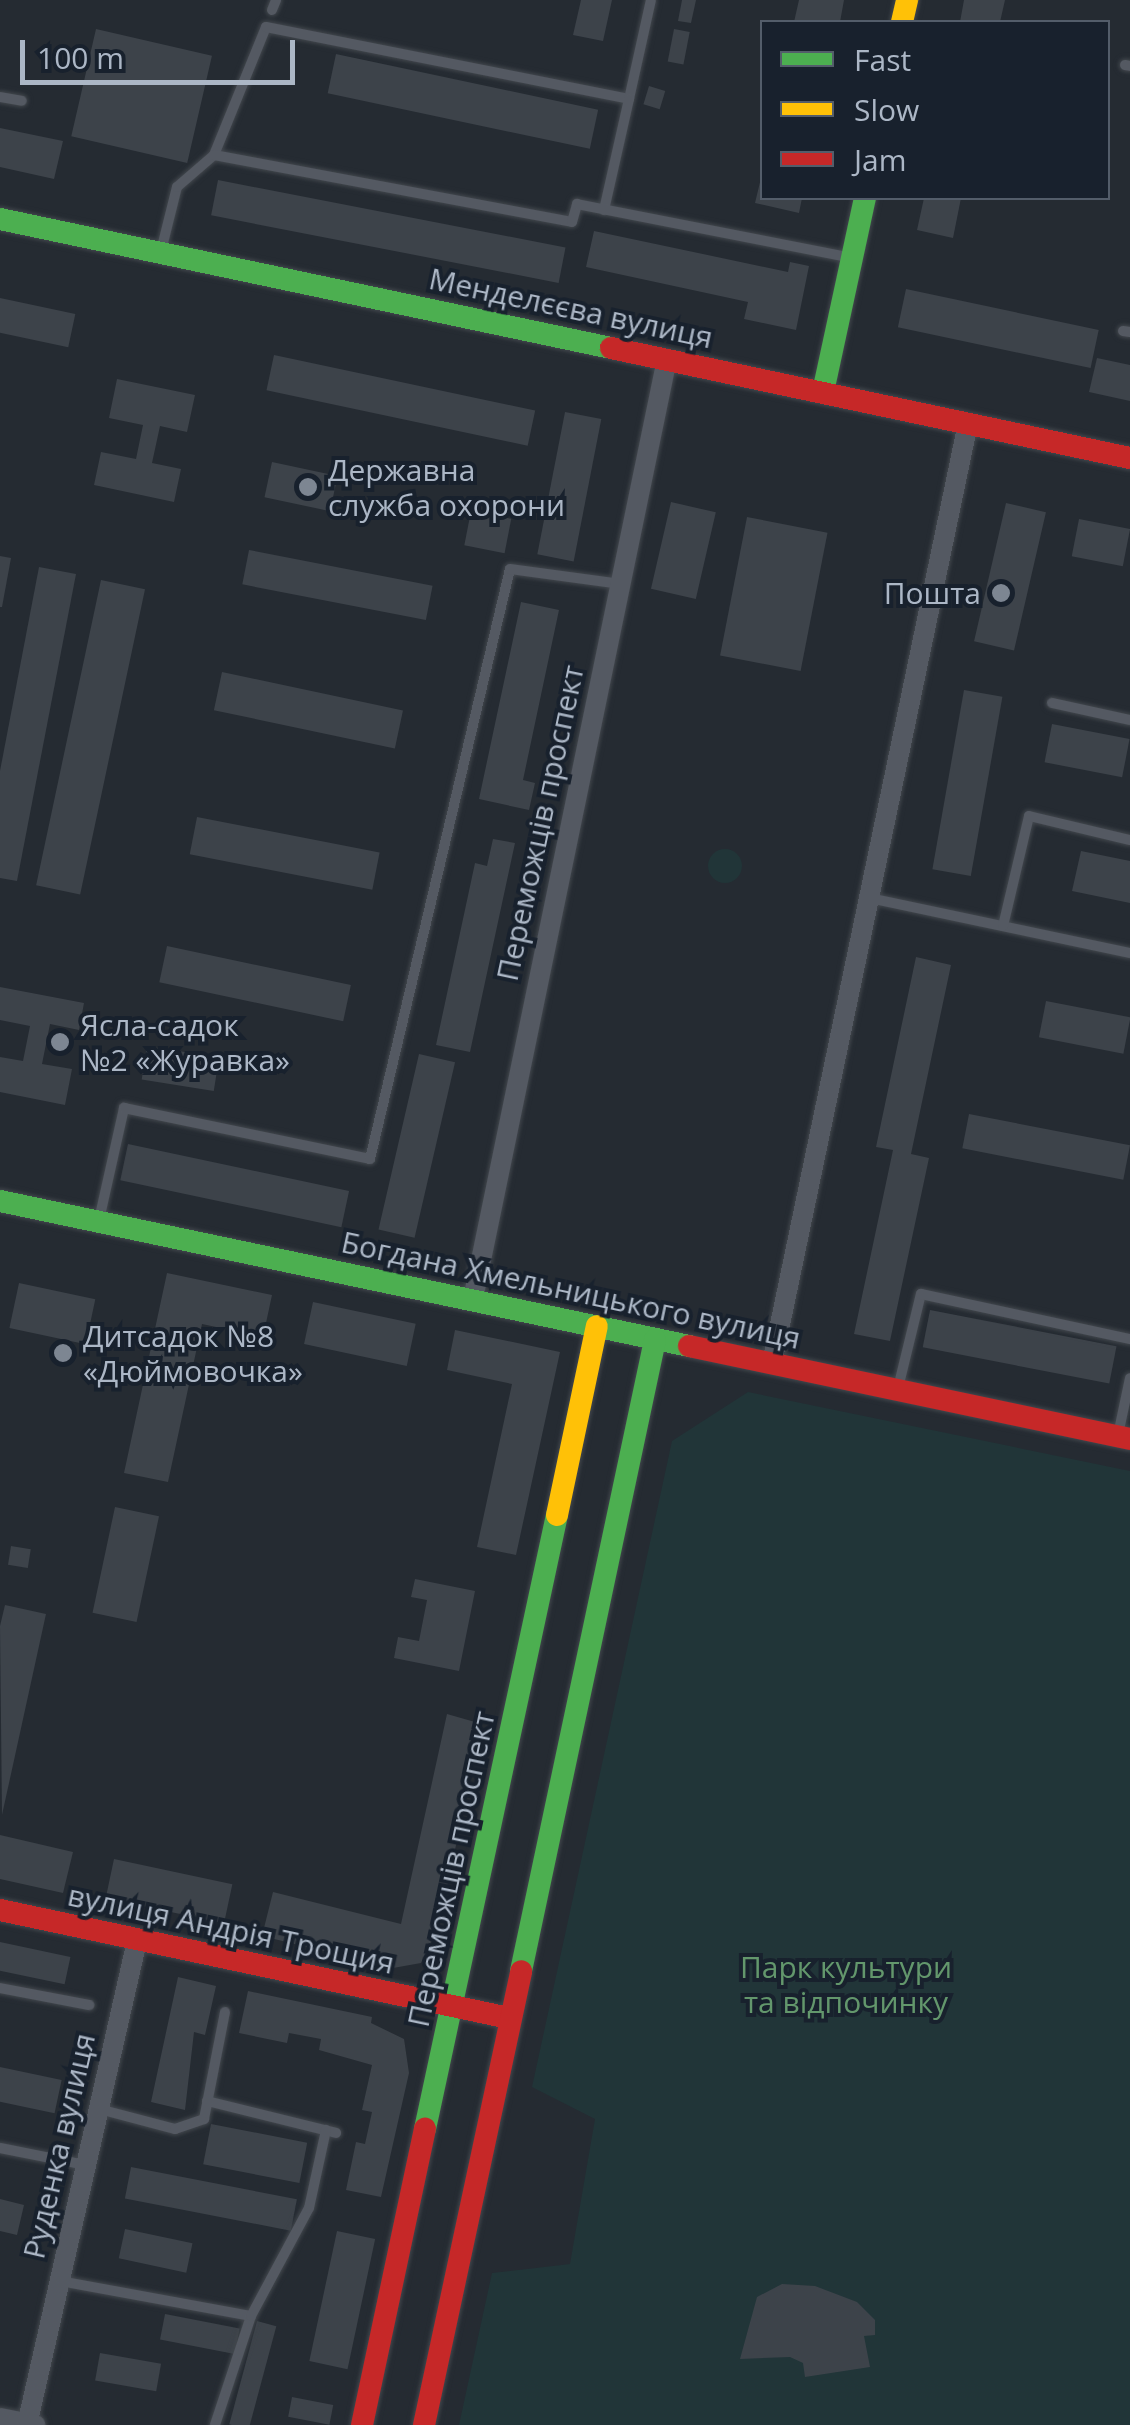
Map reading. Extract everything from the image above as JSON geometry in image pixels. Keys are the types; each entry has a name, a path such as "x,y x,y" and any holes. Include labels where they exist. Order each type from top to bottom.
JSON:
{"street":[{"path":"822,392 865,200"},
{"name":"Менделєєва вулиця","path":"0,218 1130,458"},
{"name":"Переможців проспект","path":"473,1300 667,359"},
{"path":"772,1363 968,424"},
{"name":"Богдана Хмельницького вулиця","path":"0,1201 1124,1437"},
{"name":"Переможців проспект","path":"362,2425 597,1326"},
{"path":"424,2425 656,1340"},
{"name":"вулиця Андрія Трощия","path":"0,1910 509,2018"},
{"name":"Руденка вулиця","path":"30,2424 136,1939"},
{"path":"0,2418 30,2424"}],"lane":[{"path":"604,210 650,0"},
{"path":"160,252 177,187 214,155 266,27 629,99"},
{"path":"0,97 22,101"},
{"path":"214,155 572,222 577,204 852,258"},
{"path":"98,1221 124,1108 370,1159 510,569 620,584"},
{"path":"1052,702 1130,720"},
{"path":"1003,926 1029,816 1130,840"},
{"path":"869,898 1130,953"},
{"path":"898,1389 921,1294 1130,1339"},
{"path":"1124,1437 1130,1378"},
{"path":"0,1988 89,2006"},
{"path":"98,2109 175,2128 204,2118 225,2012"},
{"path":"207,2102 331,2132 309,2208 251,2316 215,2425"},
{"path":"0,2148 86,2164"},
{"path":"60,2281 251,2316"}],"green space":[{"path":"725,849 737,854 742,866 737,878 725,883 713,878 708,866 713,854"},
{"name":"Парк культури та відпочинку","path":"748,1392 1130,1471 1130,2425 459,2425 492,2273 570,2264 595,2119 532,2087 672,1441"}],"building":[{"path":"581,0 612,0 603,41 573,35"},
{"path":"682,0 696,0 691,23 678,21"},
{"path":"799,0 844,0 840,20 794,20"},
{"path":"964,0 1005,0 1000,20 960,20"},
{"path":"96,29 212,56 187,163 71,136"},
{"path":"674,29 690,32 683,64 668,61"},
{"path":"336,54 598,110 590,149 328,93"},
{"path":"649,86 665,91 660,109 643,104"},
{"path":"0,128 63,141 54,179 0,167"},
{"path":"218,180 565,248 559,283 211,215"},
{"path":"760,182 760,200 802,200 799,213 755,203"},
{"path":"924,200 961,200 953,238 917,230"},
{"path":"594,231 788,272 790,262 809,266 796,330 744,319 748,302 586,267"},
{"path":"906,289 1099,330 1091,368 898,327"},
{"path":"0,298 75,314 68,347 0,333"},
{"path":"274,355 535,411 528,446 267,390"},
{"path":"1097,358 1130,365 1130,401 1089,392"},
{"path":"117,379 195,395 187,432 160,426 152,463 181,469 174,502 94,485 101,452 136,459 143,425 109,418"},
{"path":"565,412 601,419 574,561 537,554"},
{"path":"272,462 338,476 330,511 265,497"},
{"path":"671,502 716,512 696,599 651,589"},
{"path":"1006,503 1046,512 1014,651 974,641"},
{"path":"471,511 511,519 505,553 464,545"},
{"path":"747,517 827,533 801,671 720,655"},
{"path":"1079,519 1130,529 1123,566 1072,556"},
{"path":"249,550 433,586 426,620 242,584"},
{"path":"0,556 11,558 2,607 0,607"},
{"path":"39,567 76,574 17,881 0,878 0,771"},
{"path":"101,580 145,589 80,895 36,885"},
{"path":"521,602 559,610 523,780 535,783 529,810 479,799"},
{"path":"222,672 403,710 395,749 214,710"},
{"path":"964,690 1002,697 971,876 932,869"},
{"path":"1052,724 1130,739 1122,777 1045,762"},
{"path":"197,817 380,852 372,890 190,854"},
{"path":"493,839 515,843 470,1052 436,1045 475,863 487,866"},
{"path":"1081,851 1130,861 1130,903 1072,891"},
{"path":"167,946 351,985 343,1021 159,982"},
{"path":"916,957 951,965 911,1154 929,1158 890,1341 854,1334 893,1150 876,1147"},
{"path":"0,987 84,1003 79,1030 50,1024 42,1064 72,1069 65,1105 0,1092 0,1057 23,1061 30,1026 0,1020"},
{"path":"1046,1001 1130,1017 1123,1054 1039,1037"},
{"path":"147,1046 219,1057 214,1091 142,1080"},
{"path":"419,1054 455,1062 415,1238 379,1229"},
{"path":"969,1114 1130,1145 1123,1180 962,1148"},
{"path":"128,1144 349,1191 341,1227 120,1180"},
{"path":"167,1273 272,1295 263,1337 202,1324 168,1482 124,1473"},
{"path":"19,1283 95,1299 86,1344 9,1328"},
{"path":"313,1302 416,1324 407,1366 304,1344"},
{"path":"930,1310 1117,1346 1109,1384 923,1347"},
{"path":"455,1330 560,1352 516,1555 477,1547 512,1384 447,1370"},
{"path":"115,1507 159,1516 137,1622 93,1613"},
{"path":"11,1546 31,1549 28,1568 8,1565"},
{"path":"415,1579 475,1591 459,1671 394,1658 398,1637 419,1641 427,1600 411,1597"},
{"path":"5,1605 46,1614 2,1815 0,1626"},
{"path":"447,1714 482,1724 438,1929 421,1963 393,1968 262,1936 273,1892 401,1924"},
{"path":"0,1835 73,1852 63,1893 0,1879"},
{"path":"114,1859 232,1884 224,1923 106,1898"},
{"path":"0,1942 70,1957 65,1984 0,1971"},
{"path":"178,1977 216,1986 205,2035 194,2032 185,2110 151,2102"},
{"path":"248,1991 372,2017 371,2023 404,2039 409,2073 381,2197 346,2190 356,2142 365,2144 372,2112 362,2110 372,2065 319,2050 321,2039 289,2033 287,2043 239,2033"},
{"path":"0,2067 62,2080 55,2113 0,2102"},
{"path":"211,2124 307,2143 299,2183 203,2164"},
{"path":"131,2167 297,2199 291,2231 125,2198"},
{"path":"0,2199 24,2205 17,2235 0,2231"},
{"path":"125,2229 192,2243 186,2273 119,2258"},
{"path":"337,2231 375,2239 347,2369 309,2361"},
{"path":"782,2284 815,2286 857,2302 875,2320 875,2335 864,2336 870,2367 805,2377 803,2363 790,2357 740,2359 757,2297"},
{"path":"165,2314 240,2329 235,2354 160,2340"},
{"path":"257,2321 276,2326 250,2425 229,2424"},
{"path":"100,2353 161,2364 156,2391 95,2381"},
{"path":"292,2397 333,2405 329,2425 288,2417"}],"traffic: fast":[{"path":"823,392 865,200"},
{"path":"0,219 611,348"},
{"path":"0,1201 689,1346"},
{"path":"521,1971 655,1340"},
{"path":"425,2129 557,1515"}],"traffic: slow":[{"path":"902,20 907,0"},
{"path":"557,1515 597,1326"}],"traffic: jam":[{"path":"611,348 1130,458"},
{"path":"689,1346 1130,1439"},
{"path":"0,1910 509,2018"},
{"path":"424,2425 521,1971"},
{"path":"362,2425 425,2129"}],"place":[{"name":"Державна служба охорони","path":"308,487"},
{"name":"Пошта","path":"1001,593"},
{"name":"Ясла-садок №2 «Журавка»","path":"60,1042"},
{"name":"Дитсадок №8 «Дюймовочка»","path":"63,1353"}]}
